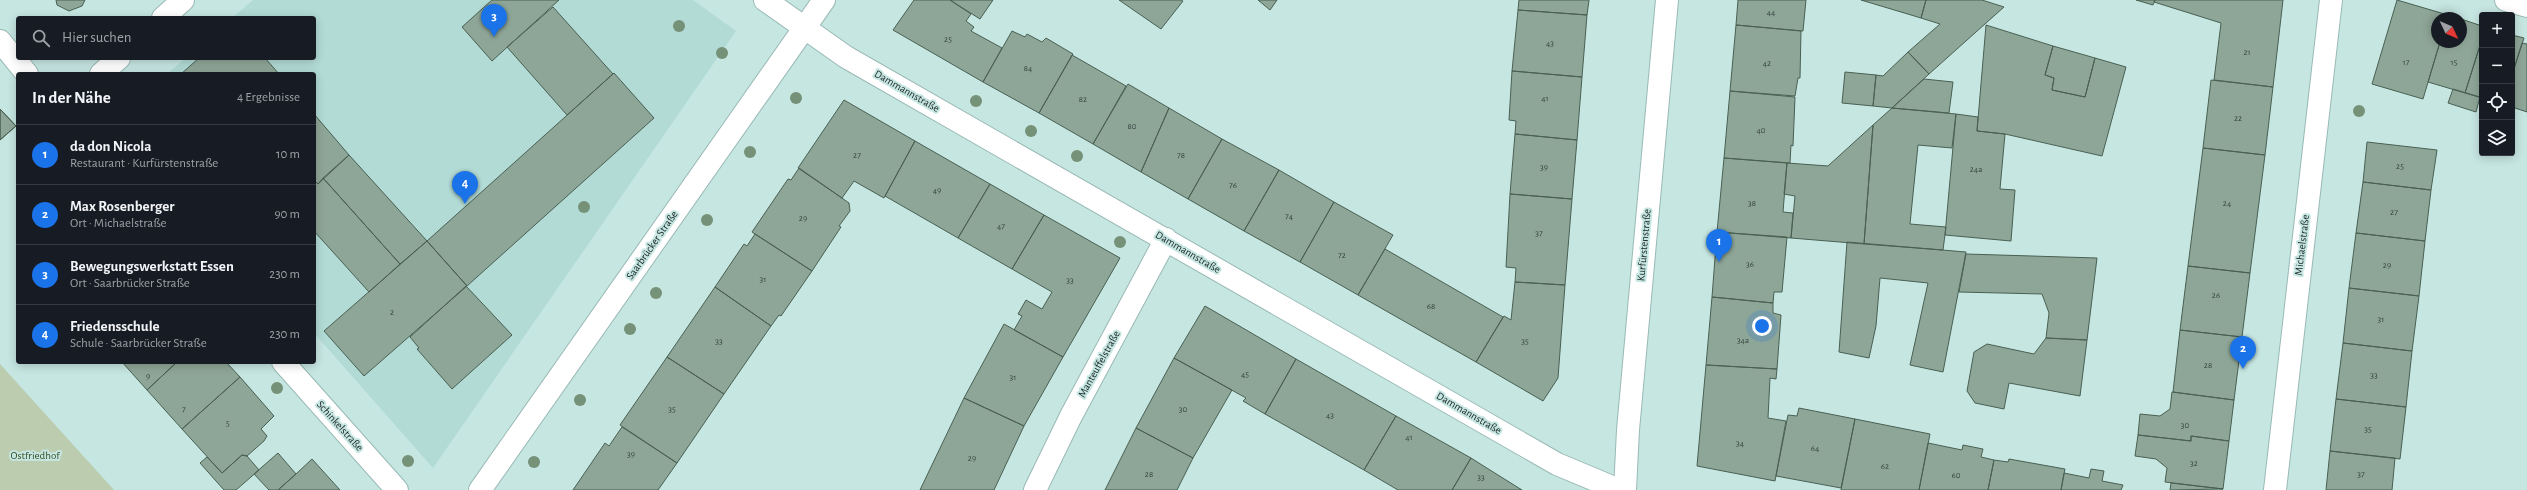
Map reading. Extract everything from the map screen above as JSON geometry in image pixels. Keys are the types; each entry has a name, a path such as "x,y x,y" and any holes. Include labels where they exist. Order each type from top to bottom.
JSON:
{"street":[{"path":"165,16 183,0"},
{"name":"Dammannstraße","path":"765,0 806,27 846,57 1557,464 1619,490"},
{"name":"Saarbrücker Straße","path":"480,490 824,0"},
{"name":"Kurfürstenstraße","path":"1624,490 1628,430 1667,0"},
{"name":"Michaelstraße","path":"2275,490 2330,0"},
{"path":"2506,0 2527,6"},
{"path":"0,41 25,72"},
{"path":"103,72 117,60"},
{"name":"Manteuffelstraße","path":"1035,490 1071,416 1166,239"},
{"name":"Schinkelstraße","path":"285,364 397,490"}],"shaded area":[{"path":"253,0 693,0 736,31 433,468 316,335 316,72 169,72 184,60 316,60 316,16 234,16"}],"green space":[{"name":"Ostfriedhof","path":"0,364 114,490 0,490"}],"building":[{"path":"56,0 85,0 82,6 69,11 57,5"},
{"path":"492,0 559,0 492,61 462,27"},
{"path":"914,0 950,0 971,14 966,21 974,27 971,31 1002,48 983,82 893,30"},
{"path":"950,0 993,0 980,19"},
{"path":"1119,0 1181,0 1183,1 1161,29"},
{"path":"1258,0 1277,0 1270,10"},
{"path":"1519,0 1589,0 1587,15 1518,10"},
{"path":"1738,0 1806,0 1803,31 1736,25"},
{"path":"1861,0 1926,0 1921,18"},
{"path":"1926,0 1982,0 2004,7 1929,74 1908,52 1940,24 1921,18"},
{"path":"2136,0 2155,0 2153,5"},
{"path":"2155,0 2283,0 2273,87 2214,80 2221,23 2154,2"},
{"path":"2397,0 2438,12 2431,12 2431,48 2438,48 2423,99 2372,84"},
{"path":"553,7 613,74 567,115 507,47"},
{"path":"1518,10 1587,15 1582,77 1512,71"},
{"path":"2467,21 2479,25 2479,49 2465,93 2428,82 2438,48 2467,48"},
{"path":"1736,25 1801,31 1800,78 1798,78 1795,96 1730,91"},
{"path":"1986,25 2053,46 2045,75 2054,78 2052,90 2085,97 2095,58 2126,67 2102,156 2005,134 1977,131"},
{"path":"1012,31 1025,37 1027,34 1042,42 1046,38 1073,54 1039,113 983,82"},
{"path":"2515,36 2524,38 2515,66"},
{"path":"2522,43 2527,44 2527,112 2515,108 2515,65"},
{"path":"2053,46 2095,58 2085,97 2052,90 2054,78 2045,75"},
{"path":"2479,49 2479,97 2465,93"},
{"path":"1908,52 1929,74 1892,108 1873,106 1876,75 1883,76"},
{"path":"1072,55 1126,86 1093,144 1039,113"},
{"path":"197,60 267,60 277,72 183,72"},
{"path":"1512,71 1582,77 1577,140 1515,134 1516,121 1509,120"},
{"path":"1845,72 1876,75 1873,106 1842,103"},
{"path":"614,73 654,118 467,286 427,241"},
{"path":"1924,79 1953,82 1949,113 1892,108"},
{"path":"2211,80 2273,87 2265,155 2203,148"},
{"path":"1128,84 1169,108 1141,172 1093,144"},
{"path":"2453,89 2479,97 2476,112 2448,103"},
{"path":"1730,91 1795,97 1793,146 1791,145 1790,163 1724,158"},
{"path":"844,100 915,141 884,198 854,181 842,198 798,168"},
{"path":"1169,108 1222,139 1188,199 1141,172"},
{"path":"1892,108 1956,114 1952,148 1918,145 1910,224 1946,227 1943,250 1864,244 1873,125"},
{"path":"0,109 16,126 0,140"},
{"path":"0,109 16,126 0,140"},
{"path":"1956,114 1978,117 1977,131 2005,134 2000,189 2015,190 2011,241 1945,235"},
{"path":"316,116 349,155 318,184 316,182"},
{"path":"1873,125 1864,244 1791,238 1795,196 1784,194 1787,163 1828,166"},
{"path":"1515,134 1577,140 1572,199 1510,194"},
{"path":"1222,139 1279,170 1244,231 1188,199"},
{"path":"915,141 990,184 958,238 885,196"},
{"path":"2367,142 2437,150 2431,190 2363,182"},
{"path":"2203,148 2265,155 2250,273 2188,266"},
{"path":"349,155 427,241 400,264 323,178"},
{"path":"1724,158 1787,163 1783,212 1793,213 1791,238 1717,232"},
{"path":"799,168 849,203 850,211 839,226 841,227 812,271 752,232 788,179 791,180"},
{"path":"1279,170 1334,202 1300,262 1244,231"},
{"path":"323,178 400,264 369,292 316,233 316,182 318,184"},
{"path":"2363,182 2431,190 2425,241 2356,233"},
{"path":"990,184 1044,215 1012,269 958,238"},
{"path":"1510,194 1572,199 1565,285 1515,282 1516,268 1506,267"},
{"path":"1334,202 1393,235 1358,295 1300,262"},
{"path":"1044,215 1120,258 1063,357 1014,330 1022,316 1018,314 1026,300 1042,309 1052,292 1012,269"},
{"path":"1717,232 1787,237 1782,292 1774,292 1773,303 1712,297"},
{"path":"2356,233 2425,241 2419,296 2349,288"},
{"path":"755,234 812,271 781,316 779,315 771,326 715,287 744,244 747,246"},
{"path":"427,241 467,286 364,376 324,331"},
{"path":"1847,242 1966,252 1943,372 1910,365 1928,283 1880,278 1876,326 1869,358 1839,352"},
{"path":"1385,249 1503,317 1476,362 1358,295"},
{"path":"1966,254 2097,258 2087,340 2046,338 2049,313 2042,294 1959,292"},
{"path":"2188,266 2250,273 2242,337 2180,330"},
{"path":"1515,282 1565,285 1558,378 1543,401 1476,362 1504,316 1511,320"},
{"path":"466,286 512,335 452,389 417,349 419,348 410,337"},
{"path":"715,287 771,326 724,394 667,357"},
{"path":"2349,288 2419,296 2412,351 2343,343"},
{"path":"1712,297 1773,303 1773,313 1781,315 1777,369 1706,365"},
{"path":"1205,306 1296,359 1265,414 1243,401 1246,398 1174,358"},
{"path":"1004,324 1063,357 1024,426 964,398"},
{"path":"2180,330 2242,337 2234,400 2173,392"},
{"path":"2046,338 2087,340 2080,396 2009,383 2004,409 1975,403 1967,391 1974,352 1987,344 2034,354"},
{"path":"2343,343 2412,351 2406,407 2336,399"},
{"path":"667,357 724,394 677,463 620,425"},
{"path":"1174,358 1232,390 1193,458 1136,428"},
{"path":"1296,359 1396,416 1364,470 1265,414"},
{"path":"124,364 175,364 147,390"},
{"path":"175,364 228,364 240,377 182,429 147,390"},
{"path":"1706,365 1777,369 1776,379 1770,378 1768,418 1786,421 1775,481 1697,466"},
{"path":"240,377 274,416 261,429 267,436 264,441 247,456 242,455 222,473 182,429"},
{"path":"2172,392 2234,400 2229,441 2191,436 2191,441 2138,435 2140,414 2160,416 2170,409"},
{"path":"964,398 1024,426 994,490 920,490"},
{"path":"2336,399 2406,407 2400,459 2330,451"},
{"path":"1799,408 1855,419 1841,488 1776,476 1788,415 1797,416"},
{"path":"1396,416 1471,458 1452,490 1398,490 1364,470"},
{"path":"1855,419 1930,434 1919,490 1841,490"},
{"path":"622,427 677,463 658,490 573,490 605,443 609,446"},
{"path":"1136,428 1193,458 1177,490 1105,490"},
{"path":"2138,435 2191,441 2191,436 2229,441 2223,489 2165,482 2167,468 2156,459 2135,456"},
{"path":"1928,443 1962,450 1963,445 1983,449 1981,457 1994,460 1988,490 1919,490"},
{"path":"2330,451 2395,458 2392,490 2326,490"},
{"path":"278,453 296,474 278,490 269,490 254,474"},
{"path":"242,455 247,456 259,470 236,490 224,490 200,463 207,457 222,473"},
{"path":"1471,458 1482,465 1522,490 1452,490"},
{"path":"312,459 340,490 278,490 296,474"},
{"path":"2009,459 2065,469 2061,490 1988,490 1994,460 2008,462"},
{"path":"2091,469 2104,471 2102,481 2123,485 2121,490 2061,490 2064,473 2089,478"},
{"path":"2171,483 2223,489 2170,490"}],"place":[{"name":"Bewegungswerkstatt Essen","path":"494,37"},
{"name":"Friedensschule","path":"465,204"},
{"name":"da don Nicola","path":"1719,262"},
{"name":"Max Rosenberger","path":"2243,369"}]}
